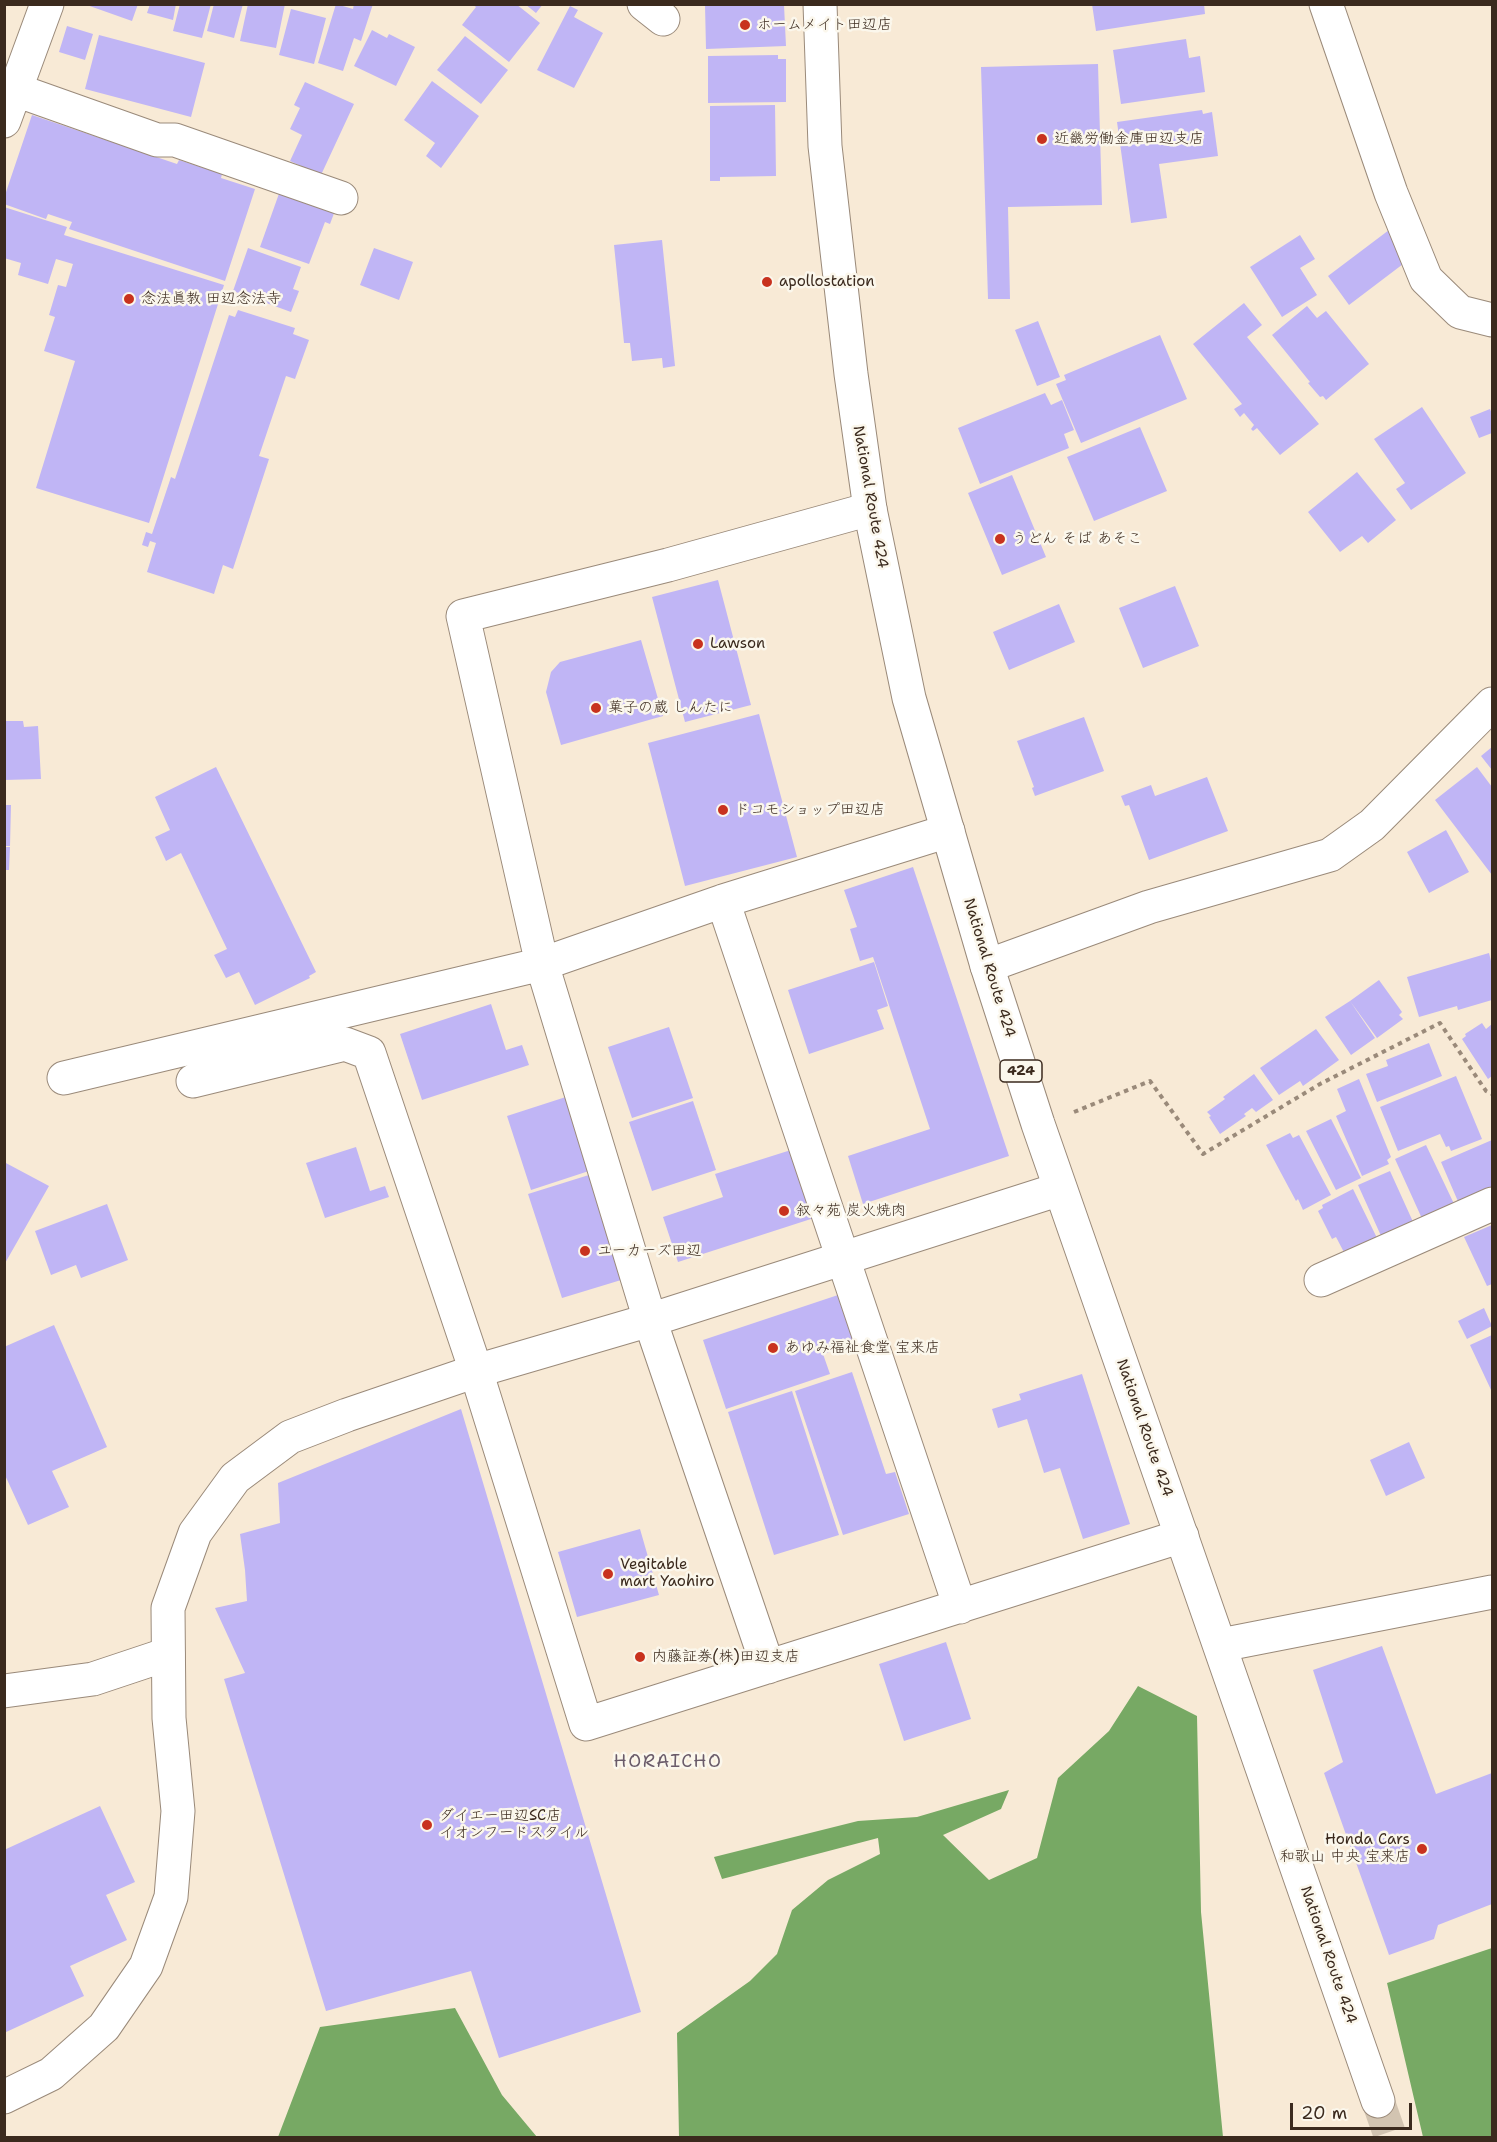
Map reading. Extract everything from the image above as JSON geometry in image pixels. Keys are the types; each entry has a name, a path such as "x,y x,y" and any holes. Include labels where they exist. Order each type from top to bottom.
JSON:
{"main road":[{"path":"4,121 47,4"},
{"name":"National Route 424","path":"820,4 825,146 850,374 870,509 909,698 987,966 1060,1189 1378,2100"},
{"path":"1326,4 1390,193 1426,279 1460,312 1492,320"},
{"path":"16,90 157,140 175,140 341,198"},
{"path":"768,1667 650,1320 542,964 463,616 668,565 870,509"},
{"path":"987,966 1149,907 1330,855 1372,825 1492,704"},
{"path":"64,1078 542,964 723,901 948,831"},
{"path":"723,901 960,1607"},
{"path":"193,1082 345,1044 369,1053 476,1371 586,1724 1182,1536"},
{"path":"4,2097 51,2074 104,2027 146,1965 171,1897 178,1811 169,1718 168,1608 195,1533 235,1478 290,1437 347,1415 476,1371 650,1320 1060,1189"},
{"path":"1321,1280 1492,1204"},
{"path":"1221,1645 1492,1592"},
{"path":"4,1691 93,1680 168,1654"}],"path":[{"path":"1065,1116 1150,1081 1203,1154 1320,1084 1440,1023 1486,1091 1492,1094"}],"green space":[{"path":"1138,1686 1197,1716 1201,1912 1223,2137 679,2137 677,2033 750,1981 777,1954 792,1910 828,1880 880,1854 878,1838 722,1879 714,1857 858,1821 917,1817 1009,1790 1001,1809 943,1835 989,1880 1037,1858 1058,1778 1109,1731"},
{"path":"1492,1948 1492,2137 1423,2137 1387,1983"},
{"path":"455,2008 502,2095 537,2137 278,2137 320,2027"}],"building":[{"path":"84,4 138,4 132,21"},
{"path":"150,4 176,4 173,20 147,13"},
{"path":"180,4 211,4 202,38 173,31"},
{"path":"214,4 243,4 234,38 207,31"},
{"path":"248,4 285,4 276,48 240,41"},
{"path":"336,4 353,9 354,4 373,4 361,41 354,38 343,71 318,63"},
{"path":"472,4 516,4 540,23 509,62 462,25 476,7"},
{"path":"525,4 543,4 536,13"},
{"path":"1092,4 1204,4 1205,14 1096,31"},
{"name":"ホームメイト田辺店","path":"705,5 784,5 786,46 706,49"},
{"path":"570,6 578,10 574,17 603,33 574,88 537,70"},
{"path":"291,9 326,18 314,64 279,55"},
{"path":"67,26 93,34 85,60 59,52"},
{"path":"372,30 387,38 389,34 415,47 396,86 354,66"},
{"path":"99,35 205,63 191,117 85,89"},
{"path":"465,36 508,70 481,104 437,70"},
{"path":"1186,39 1189,58 1200,56 1205,92 1121,104 1113,50"},
{"path":"778,55 778,59 786,59 786,102 708,103 708,56"},
{"path":"1098,64 1102,205 1008,207 1010,299 988,299 981,67"},
{"path":"432,81 479,116 441,168 426,156 435,143 404,120"},
{"path":"305,82 354,104 321,175 290,161 302,135 290,129 300,108 294,105"},
{"path":"775,105 776,176 720,177 720,181 710,181 710,106"},
{"path":"1202,110 1203,114 1212,112 1218,156 1159,164 1167,218 1131,223 1117,122"},
{"path":"32,115 177,164 179,160 222,174 221,178 255,189 225,281 69,229 72,222 48,214 46,219 4,204 4,198"},
{"path":"281,188 336,208 330,224 325,222 309,264 260,247"},
{"path":"4,207 67,227 64,235 224,285 149,523 36,488 75,361 44,351 55,317 49,315 58,285 66,287 73,264 56,259 48,284 18,275 21,263 4,258"},
{"path":"1389,230 1411,258 1349,305 1328,276"},
{"path":"1300,235 1315,259 1300,268 1317,295 1282,317 1250,267"},
{"path":"662,240 675,366 663,368 662,358 632,361 630,343 624,343 614,245"},
{"path":"248,248 301,267 293,289 299,291 291,312 233,291"},
{"path":"374,248 413,262 399,300 360,285"},
{"path":"1244,303 1262,325 1247,337 1319,424 1280,455 1257,428 1253,431 1251,429 1254,425 1244,413 1240,417 1234,409 1242,404 1193,344"},
{"path":"1307,306 1317,318 1326,311 1369,364 1326,400 1323,396 1320,397 1308,383 1310,382 1272,335"},
{"path":"238,310 295,328 293,334 309,340 295,379 286,376 259,456 269,459 233,569 223,565 214,594 147,572 156,543 150,541 148,547 142,545 146,532 152,534 171,477 175,479 229,315 235,317"},
{"path":"1038,321 1060,377 1037,386 1015,330"},
{"path":"1160,335 1187,399 1081,443 1056,384 1066,380 1064,375"},
{"path":"1045,393 1051,405 1062,400 1074,430 1064,434 1069,448 980,484 958,428"},
{"path":"1422,407 1466,473 1411,510 1396,489 1405,483 1374,439"},
{"path":"1490,409 1492,433 1479,438 1470,417"},
{"path":"1140,427 1167,491 1094,521 1067,457"},
{"path":"1357,472 1396,520 1368,543 1362,536 1340,552 1308,512"},
{"path":"1012,475 1046,557 1002,575 968,493"},
{"path":"718,580 751,705 685,722 652,597"},
{"path":"1175,586 1199,646 1143,668 1119,608"},
{"path":"1059,604 1075,642 1009,670 993,632"},
{"path":"641,640 663,716 561,745 546,692 551,672 560,662"},
{"path":"759,714 797,857 685,886 648,743"},
{"path":"1084,717 1104,771 1035,796 1032,788 1034,787 1017,741"},
{"path":"4,721 23,721 24,727 38,726 41,779 4,780"},
{"path":"1492,747 1492,770 1481,756"},
{"path":"216,767 316,972 309,976 310,978 255,1005 239,972 226,978 214,955 227,949 181,853 166,861 155,837 170,830 155,797"},
{"path":"1477,767 1492,787 1492,875 1435,800"},
{"path":"1207,777 1228,831 1149,860 1129,805 1125,806 1121,796 1151,785 1155,796"},
{"path":"5,805 11,805 10,846 5,846"},
{"path":"1446,830 1469,872 1429,893 1407,852"},
{"path":"4,847 10,847 9,870 4,870"},
{"path":"913,867 1009,1156 863,1204 848,1156 930,1129 873,957 860,961 850,929 857,927 844,890"},
{"path":"1489,953 1492,965 1492,1000 1458,1010 1457,1006 1419,1017 1407,977"},
{"path":"874,962 888,1006 877,1010 884,1029 809,1054 788,990"},
{"path":"1379,980 1402,1012 1399,1015 1403,1019 1377,1038 1350,1001"},
{"path":"1350,1001 1375,1038 1351,1055 1325,1017"},
{"path":"491,1004 506,1050 522,1045 529,1065 422,1100 400,1034"},
{"path":"1482,1023 1486,1029 1492,1024 1492,1076 1488,1079 1462,1039 1466,1036 1465,1034"},
{"path":"669,1027 693,1098 632,1118 608,1047"},
{"path":"1316,1029 1339,1060 1303,1086 1300,1081 1279,1095 1260,1068"},
{"path":"1429,1043 1442,1076 1377,1102 1366,1074 1388,1066 1386,1060"},
{"path":"1254,1074 1273,1100 1256,1112 1252,1108 1244,1114 1246,1116 1220,1134 1207,1112"},
{"path":"1456,1076 1482,1139 1451,1151 1449,1146 1446,1147 1440,1134 1398,1151 1380,1107"},
{"path":"1359,1079 1391,1157 1387,1160 1389,1164 1362,1176 1336,1116 1346,1111 1337,1089"},
{"path":"572,1095 595,1169 531,1190 507,1116"},
{"path":"693,1101 716,1170 652,1191 629,1122"},
{"path":"1331,1119 1361,1178 1336,1190 1306,1131"},
{"path":"1290,1133 1293,1138 1299,1135 1331,1195 1303,1210 1266,1145"},
{"path":"1492,1140 1492,1193 1460,1206 1441,1162"},
{"path":"1426,1145 1456,1208 1424,1223 1395,1159"},
{"path":"356,1147 370,1191 385,1186 389,1197 325,1218 306,1163"},
{"path":"791,1150 814,1218 678,1262 663,1217 723,1197 715,1174"},
{"path":"4,1162 49,1186 4,1265"},
{"path":"1390,1171 1414,1224 1382,1238 1358,1185"},
{"name":"ユーカーズ田辺","path":"592,1174 631,1277 562,1298 528,1194"},
{"path":"1353,1189 1377,1238 1347,1258 1336,1237 1332,1239 1318,1211 1323,1208 1322,1205"},
{"path":"107,1204 128,1260 81,1278 76,1265 51,1275 35,1231"},
{"path":"1492,1225 1492,1284 1487,1286 1464,1237"},
{"name":"あゆみ福祉食堂 宝来店","path":"841,1294 857,1343 823,1354 830,1374 726,1409 703,1340"},
{"path":"1484,1308 1492,1326 1467,1339 1458,1321"},
{"path":"54,1325 107,1447 52,1471 69,1507 28,1525 4,1473 4,1347"},
{"path":"1492,1335 1492,1392 1470,1345"},
{"path":"852,1372 886,1474 895,1472 909,1514 843,1535 795,1391"},
{"path":"1082,1374 1130,1524 1083,1539 1060,1468 1044,1473 1027,1419 998,1428 992,1409 1021,1400 1019,1394"},
{"path":"792,1391 839,1535 774,1555 728,1412"},
{"name":"ダイエー田辺SC店 イオンフードスタイル","path":"461,1409 641,2012 499,2058 471,1971 326,2011 224,1679 245,1673 215,1608 247,1601 240,1534 280,1523 278,1483"},
{"path":"1409,1442 1425,1478 1386,1496 1370,1460"},
{"name":"Vegitable mart Yaohiro","path":"640,1529 659,1595 577,1617 558,1552"},
{"path":"946,1642 971,1719 904,1741 879,1664"},
{"name":"Honda Cars 和歌山 中央 宝来店","path":"1382,1646 1436,1794 1492,1773 1492,1904 1438,1925 1434,1939 1389,1955 1324,1773 1343,1762 1313,1670"},
{"path":"100,1806 135,1882 106,1895 127,1940 70,1966 84,1996 4,2033 4,1850"}],"tunnel":[{"path":"1378,2101 1391,2138"}],"place":[{"name":"ホームメイト田辺店","path":"745,25"},
{"name":"近畿労働金庫田辺支店","path":"1042,139"},
{"name":"apollostation","path":"767,282"},
{"name":"念法眞教 田辺念法寺","path":"129,299"},
{"name":"うどん そば あそこ","path":"1000,539"},
{"name":"Lawson","path":"698,644"},
{"name":"菓子の蔵 しんたに","path":"596,708"},
{"name":"ドコモショップ田辺店","path":"723,810"},
{"name":"叙々苑 炭火焼肉","path":"784,1211"},
{"name":"ユーカーズ田辺","path":"585,1251"},
{"name":"あゆみ福祉食堂 宝来店","path":"773,1348"},
{"name":"Vegitable mart Yaohiro","path":"608,1574"},
{"name":"内藤証券(株)田辺支店","path":"640,1657"},
{"name":"ダイエー田辺SC店 イオンフードスタイル","path":"427,1825"},
{"name":"Honda Cars 和歌山 中央 宝来店","path":"1422,1849"}],"district":[{"name":"HORAICHO","path":"668,1762"}]}
